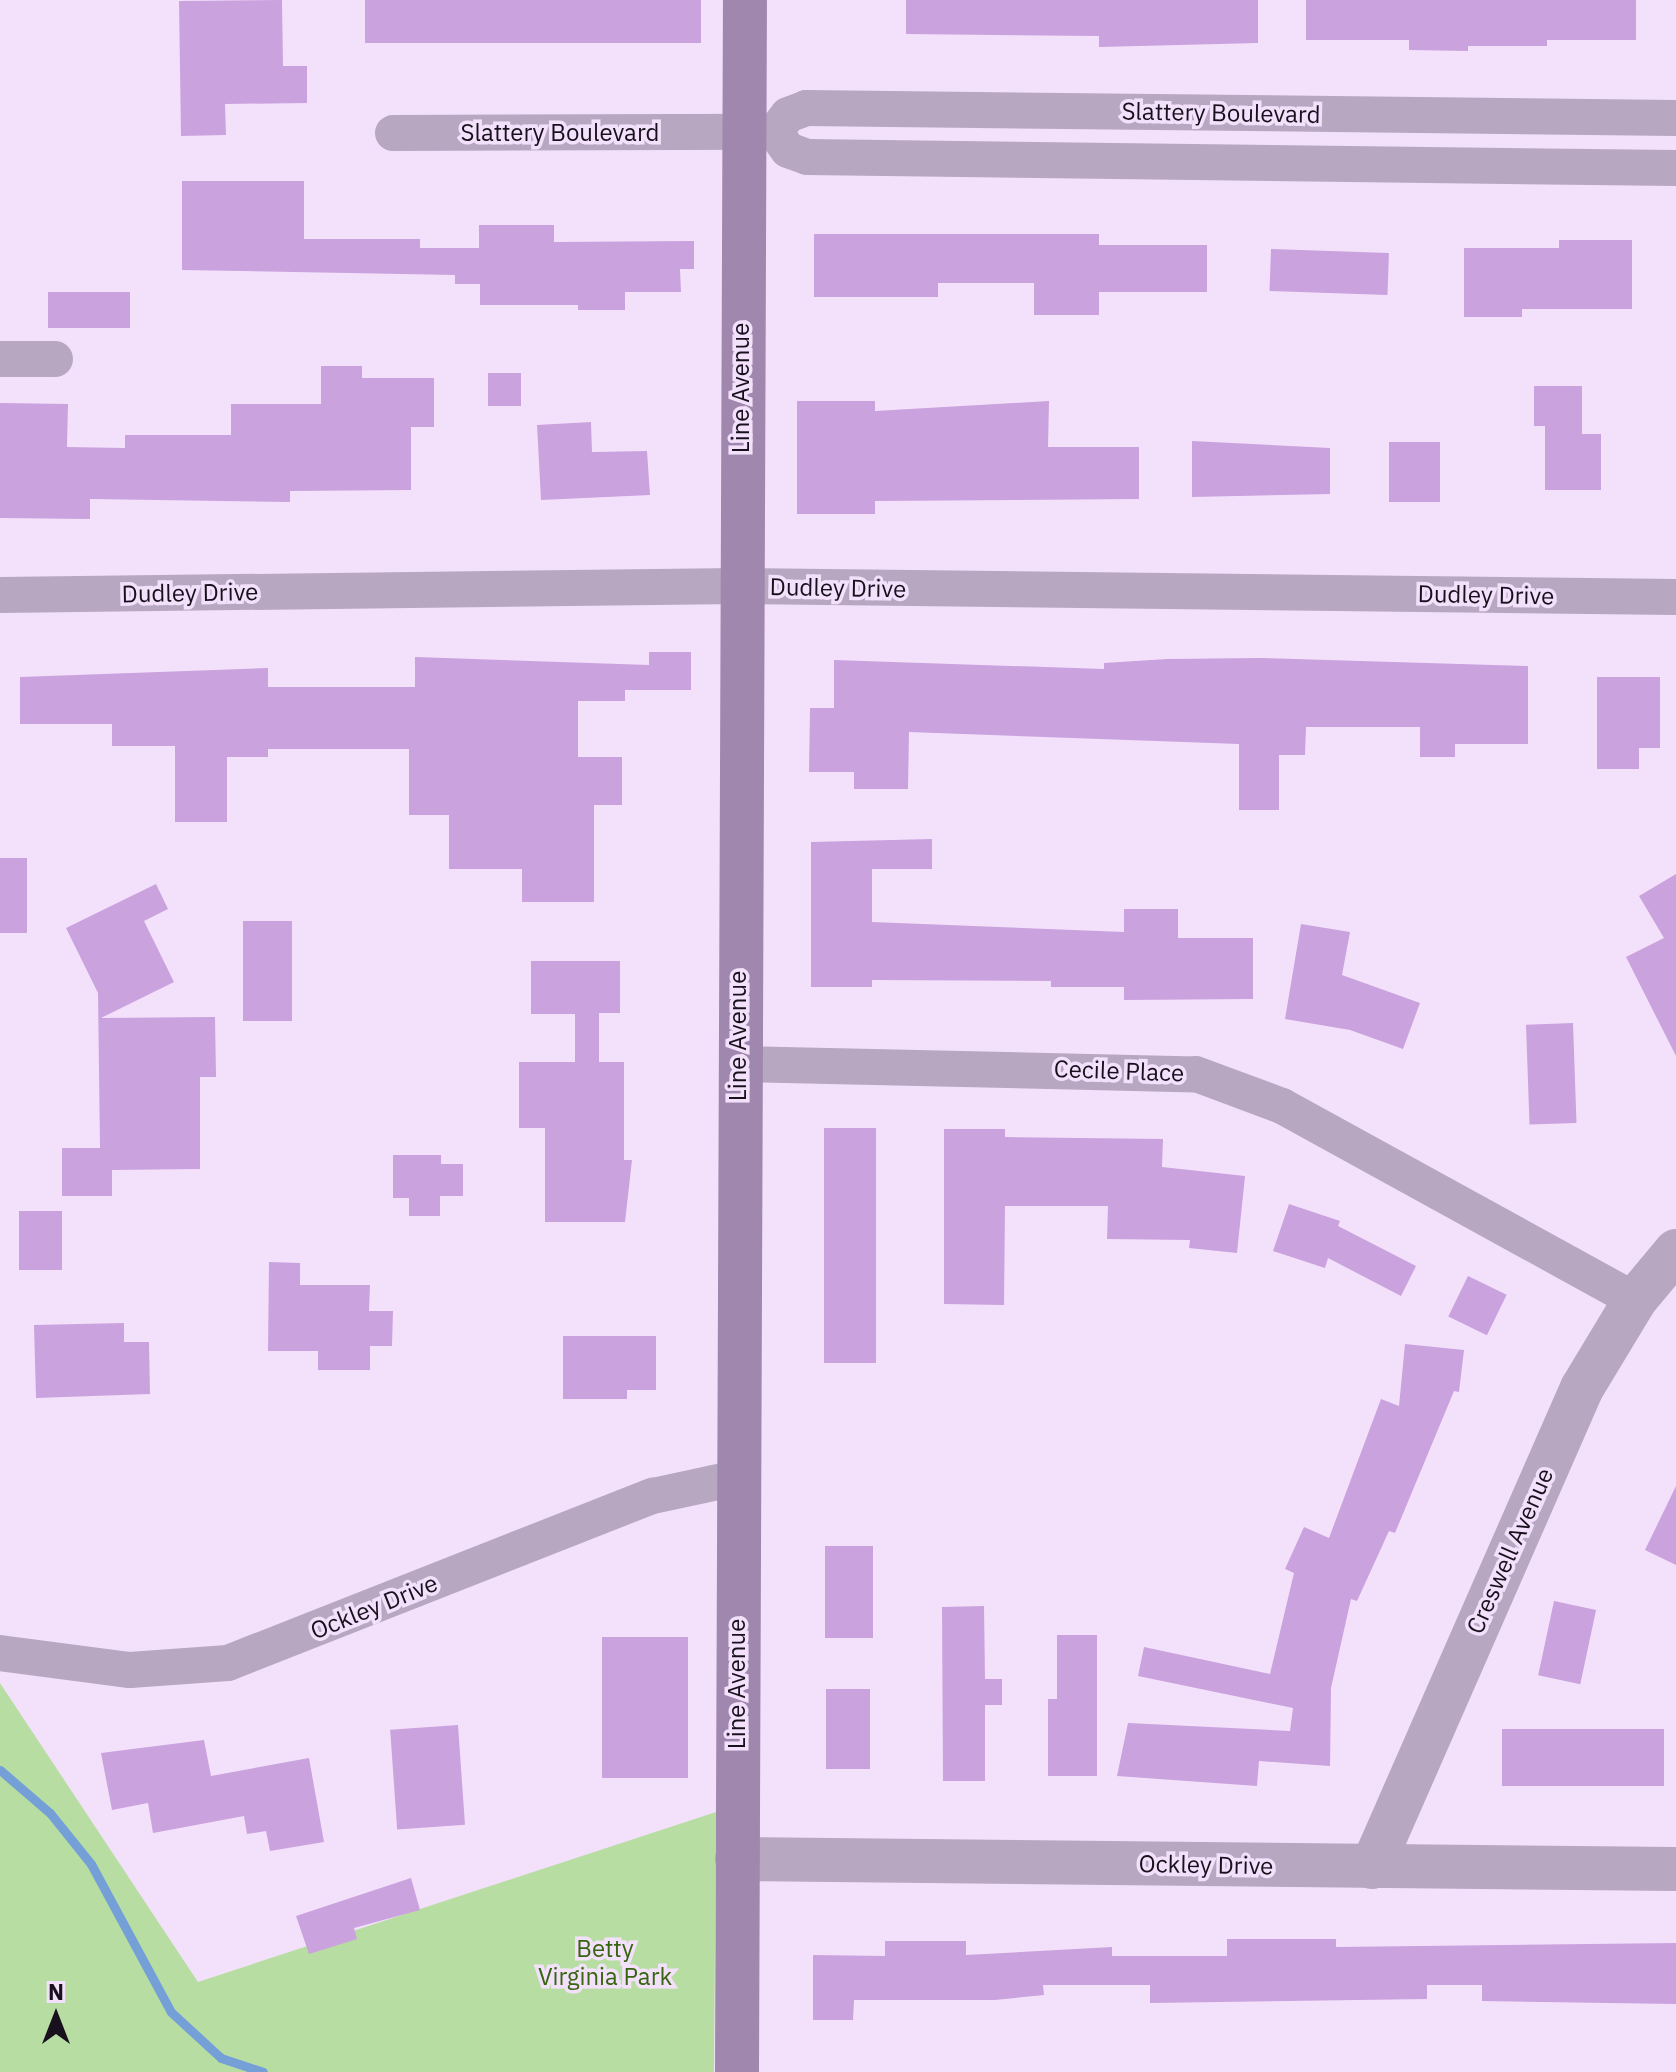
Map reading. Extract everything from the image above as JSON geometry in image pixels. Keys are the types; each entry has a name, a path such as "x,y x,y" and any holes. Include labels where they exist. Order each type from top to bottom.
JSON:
{"main road":[{"name":"Line Avenue","path":"737,2069 739,586 759,132 745,0"}],"street":[{"name":"Slattery Boulevard","path":"393,133 759,132 806,108 1676,118"},
{"name":"Slattery Boulevard","path":"759,132 788,150 807,157 1676,168"},
{"path":"0,359 55,359"},
{"name":"Dudley Drive","path":"0,595 739,586 1676,597"},
{"name":"Cecile Place","path":"738,1064 1196,1074 1282,1106 1635,1300"},
{"name":"Creswell Avenue","path":"1372,1867 1582,1388 1635,1300 1676,1251"},
{"name":"Ockley Drive","path":"0,1653 130,1670 228,1663 653,1496 737,1478"},
{"name":"Ockley Drive","path":"737,1859 1676,1869"}],"green space":[{"name":"Betty Virginia Park","path":"0,1683 198,1982 716,1812 714,2072 0,2072"}],"building":[{"path":"282,0 283,66 307,66 307,103 225,104 226,135 181,136 179,1"},
{"path":"365,0 701,0 701,43 365,43"},
{"path":"906,0 1258,0 1258,43 1099,47 1099,36 906,34"},
{"path":"1306,0 1636,0 1636,40 1547,40 1547,46 1468,46 1468,51 1409,50 1409,40 1306,40"},
{"path":"182,181 304,181 304,239 420,239 420,248 479,248 479,225 554,225 554,242 694,241 694,269 680,269 681,292 625,292 625,310 578,310 578,305 480,305 480,284 455,284 455,275 182,270"},
{"path":"814,234 1099,234 1099,245 1207,245 1207,292 1099,292 1099,315 1034,315 1034,283 938,283 938,297 814,297"},
{"path":"1559,240 1632,240 1632,309 1522,309 1522,317 1464,317 1464,248 1559,248"},
{"path":"1271,249 1389,253 1387,295 1270,291"},
{"path":"48,292 130,292 130,328 48,328"},
{"path":"321,366 362,366 362,378 434,378 434,427 411,427 411,490 290,491 290,502 90,499 90,519 0,518 0,403 68,404 67,447 125,448 125,435 231,435 231,404 321,404"},
{"path":"488,373 521,373 521,406 488,406"},
{"path":"1534,386 1582,386 1582,434 1601,434 1601,490 1545,490 1545,426 1534,426"},
{"path":"797,401 875,401 875,411 1049,401 1048,447 1139,447 1139,499 875,501 875,514 797,514"},
{"path":"591,422 592,452 647,451 650,495 541,500 537,425"},
{"path":"1192,441 1330,448 1330,494 1192,497"},
{"path":"1389,442 1440,442 1440,502 1389,502"},
{"path":"649,652 691,652 691,690 625,690 625,701 578,701 578,757 622,757 622,805 594,805 594,902 522,902 522,869 449,869 449,815 409,815 409,749 268,749 268,757 227,757 227,822 175,822 175,746 112,746 112,724 20,724 20,677 268,668 268,687 415,687 415,657 649,665"},
{"path":"1262,658 1528,666 1528,744 1455,744 1455,757 1420,757 1420,727 1306,727 1305,755 1279,755 1279,810 1239,810 1239,744 909,732 908,789 854,789 854,772 809,772 810,708 834,708 834,660 1104,669 1104,663"},
{"path":"1597,677 1660,677 1660,748 1639,748 1639,769 1597,769"},
{"path":"932,839 932,869 872,869 872,922 1124,932 1124,909 1178,909 1178,938 1253,938 1253,999 1124,1000 1124,987 1051,987 1051,981 872,980 872,987 811,987 811,842"},
{"path":"0,858 27,858 27,933 0,933"},
{"path":"1676,874 1676,1056 1626,957 1664,938 1639,896"},
{"path":"156,884 168,909 144,921 174,982 101,1018 215,1017 216,1077 200,1077 200,1169 112,1170 112,1196 62,1196 62,1148 100,1148 98,993 66,928"},
{"path":"243,921 292,921 292,1021 243,1021"},
{"path":"1301,924 1350,932 1342,975 1420,1003 1403,1049 1350,1030 1285,1019"},
{"path":"531,961 620,961 620,1013 599,1013 599,1062 624,1062 624,1160 632,1160 625,1222 545,1222 545,1128 519,1128 519,1062 575,1062 575,1014 531,1014"},
{"path":"1573,1023 1576,1123 1530,1125 1526,1025"},
{"path":"824,1128 876,1128 876,1363 824,1363"},
{"path":"944,1129 1005,1129 1005,1137 1163,1139 1162,1167 1245,1176 1237,1253 1189,1248 1190,1240 1107,1239 1108,1206 1005,1206 1004,1305 944,1304"},
{"path":"393,1155 441,1155 441,1164 463,1164 463,1196 440,1196 440,1216 409,1216 409,1198 393,1198"},
{"path":"1289,1204 1340,1221 1338,1226 1416,1266 1401,1296 1328,1258 1325,1268 1273,1251"},
{"path":"19,1211 62,1211 62,1270 19,1270"},
{"path":"269,1262 300,1263 300,1285 370,1285 369,1311 393,1311 392,1346 370,1346 370,1370 318,1370 318,1351 268,1351"},
{"path":"1468,1276 1507,1295 1487,1335 1448,1316"},
{"path":"124,1323 124,1342 149,1342 150,1394 36,1398 34,1325"},
{"path":"563,1336 656,1336 656,1390 627,1390 627,1399 563,1399"},
{"path":"1405,1344 1464,1350 1459,1392 1454,1391 1395,1533 1389,1531 1357,1601 1351,1599 1331,1688 1330,1766 1259,1761 1257,1786 1117,1776 1128,1723 1290,1731 1293,1708 1138,1676 1144,1647 1270,1674 1294,1573 1285,1569 1304,1527 1329,1538 1381,1399 1399,1406"},
{"path":"1676,1486 1676,1565 1645,1550"},
{"path":"825,1546 873,1546 873,1638 825,1638"},
{"path":"1554,1601 1596,1610 1580,1684 1538,1675"},
{"path":"984,1606 985,1679 1002,1679 1002,1705 985,1705 985,1781 943,1781 942,1607"},
{"path":"1057,1635 1097,1635 1097,1776 1048,1776 1048,1699 1057,1699"},
{"path":"602,1637 688,1637 688,1778 602,1778"},
{"path":"826,1689 870,1689 870,1769 826,1769"},
{"path":"458,1725 465,1825 397,1829 390,1730"},
{"path":"1502,1729 1664,1729 1664,1786 1502,1786"},
{"path":"204,1740 211,1776 309,1758 324,1842 270,1851 266,1831 247,1834 244,1816 153,1833 148,1803 112,1810 101,1753"},
{"path":"411,1878 420,1910 354,1928 357,1939 309,1954 296,1916"},
{"path":"1227,1939 1336,1939 1336,1947 1676,1943 1676,2004 1482,2001 1482,1985 1427,1985 1427,1999 1150,2003 1150,1985 1043,1985 1044,1995 995,2000 854,2000 853,2020 813,2020 813,1955 885,1956 885,1941 966,1941 966,1955 1112,1947 1112,1956 1227,1956"}],"waterway":[{"path":"0,1770 50,1813 91,1864 171,2012 221,2058 263,2072"}]}
